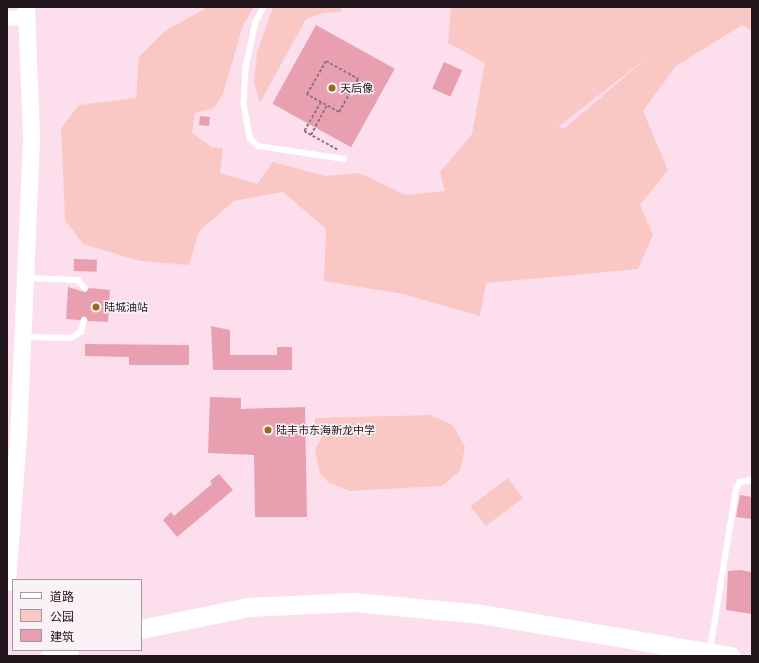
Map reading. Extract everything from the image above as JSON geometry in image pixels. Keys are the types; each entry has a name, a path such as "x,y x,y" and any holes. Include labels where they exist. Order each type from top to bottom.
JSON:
{"highway":[{"path":"142,629 248,607 354,602 481,614 730,656"},
{"path":"50,656 66,651"}],"main road":[{"path":"7,582 18,438 21,337 31,134 27,12"}],"street":[{"path":"7,18 27,12"}],"lane":[{"path":"264,7 256,22 246,68 244,103 250,138 258,146 342,159"},
{"path":"24,278 78,280 85,288"},
{"path":"21,337 71,338 81,332 84,320"},
{"path":"710,652 736,489 740,482 752,480"}],"path":[{"path":"326,61 358,79 339,112 321,102 307,94 326,61"},
{"path":"321,102 304,131 341,151 342,159"},
{"path":"311,135 327,105"}],"green space":[{"path":"208,7 254,7 243,25 223,94 214,108 195,113 192,133 212,147 223,148 220,173 257,184 273,162 325,176 359,173 406,195 445,191 440,172 472,134 485,63 448,43 451,7 752,7 752,31 742,25 676,66 643,111 668,170 640,205 653,235 638,269 486,283 480,316 403,294 324,281 326,229 283,192 234,201 199,231 189,265 140,261 83,244 65,220 61,128 79,105 136,98 139,57 165,31","holes":["649,56 565,128 558,127"]},
{"path":"273,7 342,7 341,12 323,13 306,19 260,103 254,83 257,52"},
{"path":"430,415 453,425 465,447 460,471 442,486 350,491 328,482 320,473 315,450 327,427 315,427 315,418"},
{"path":"508,478 523,498 486,526 470,506"}],"building":[{"path":"316,25 395,69 351,147 272,104"},
{"path":"444,62 462,70 450,97 432,88"},
{"path":"200,116 210,117 209,126 199,125"},
{"path":"74,259 97,260 97,272 74,271"},
{"path":"68,287 85,292 89,288 110,290 108,322 88,321 85,316 80,320 66,319"},
{"path":"211,326 230,330 230,355 277,355 277,347 292,347 292,370 213,370"},
{"path":"85,344 189,345 189,365 129,365 129,357 85,356"},
{"path":"210,397 241,398 241,409 305,407 307,517 255,517 254,455 208,453"},
{"path":"219,474 233,490 177,537 163,520 171,512 174,516 212,484 210,481"},
{"path":"740,495 752,497 752,519 736,517"},
{"path":"740,570 752,572 752,614 726,610 728,571"}],"place":[{"name":"天后像","path":"332,88"},
{"name":"陆城油站","path":"96,307"},
{"name":"陆丰市东海新龙中学","path":"268,430"}]}
